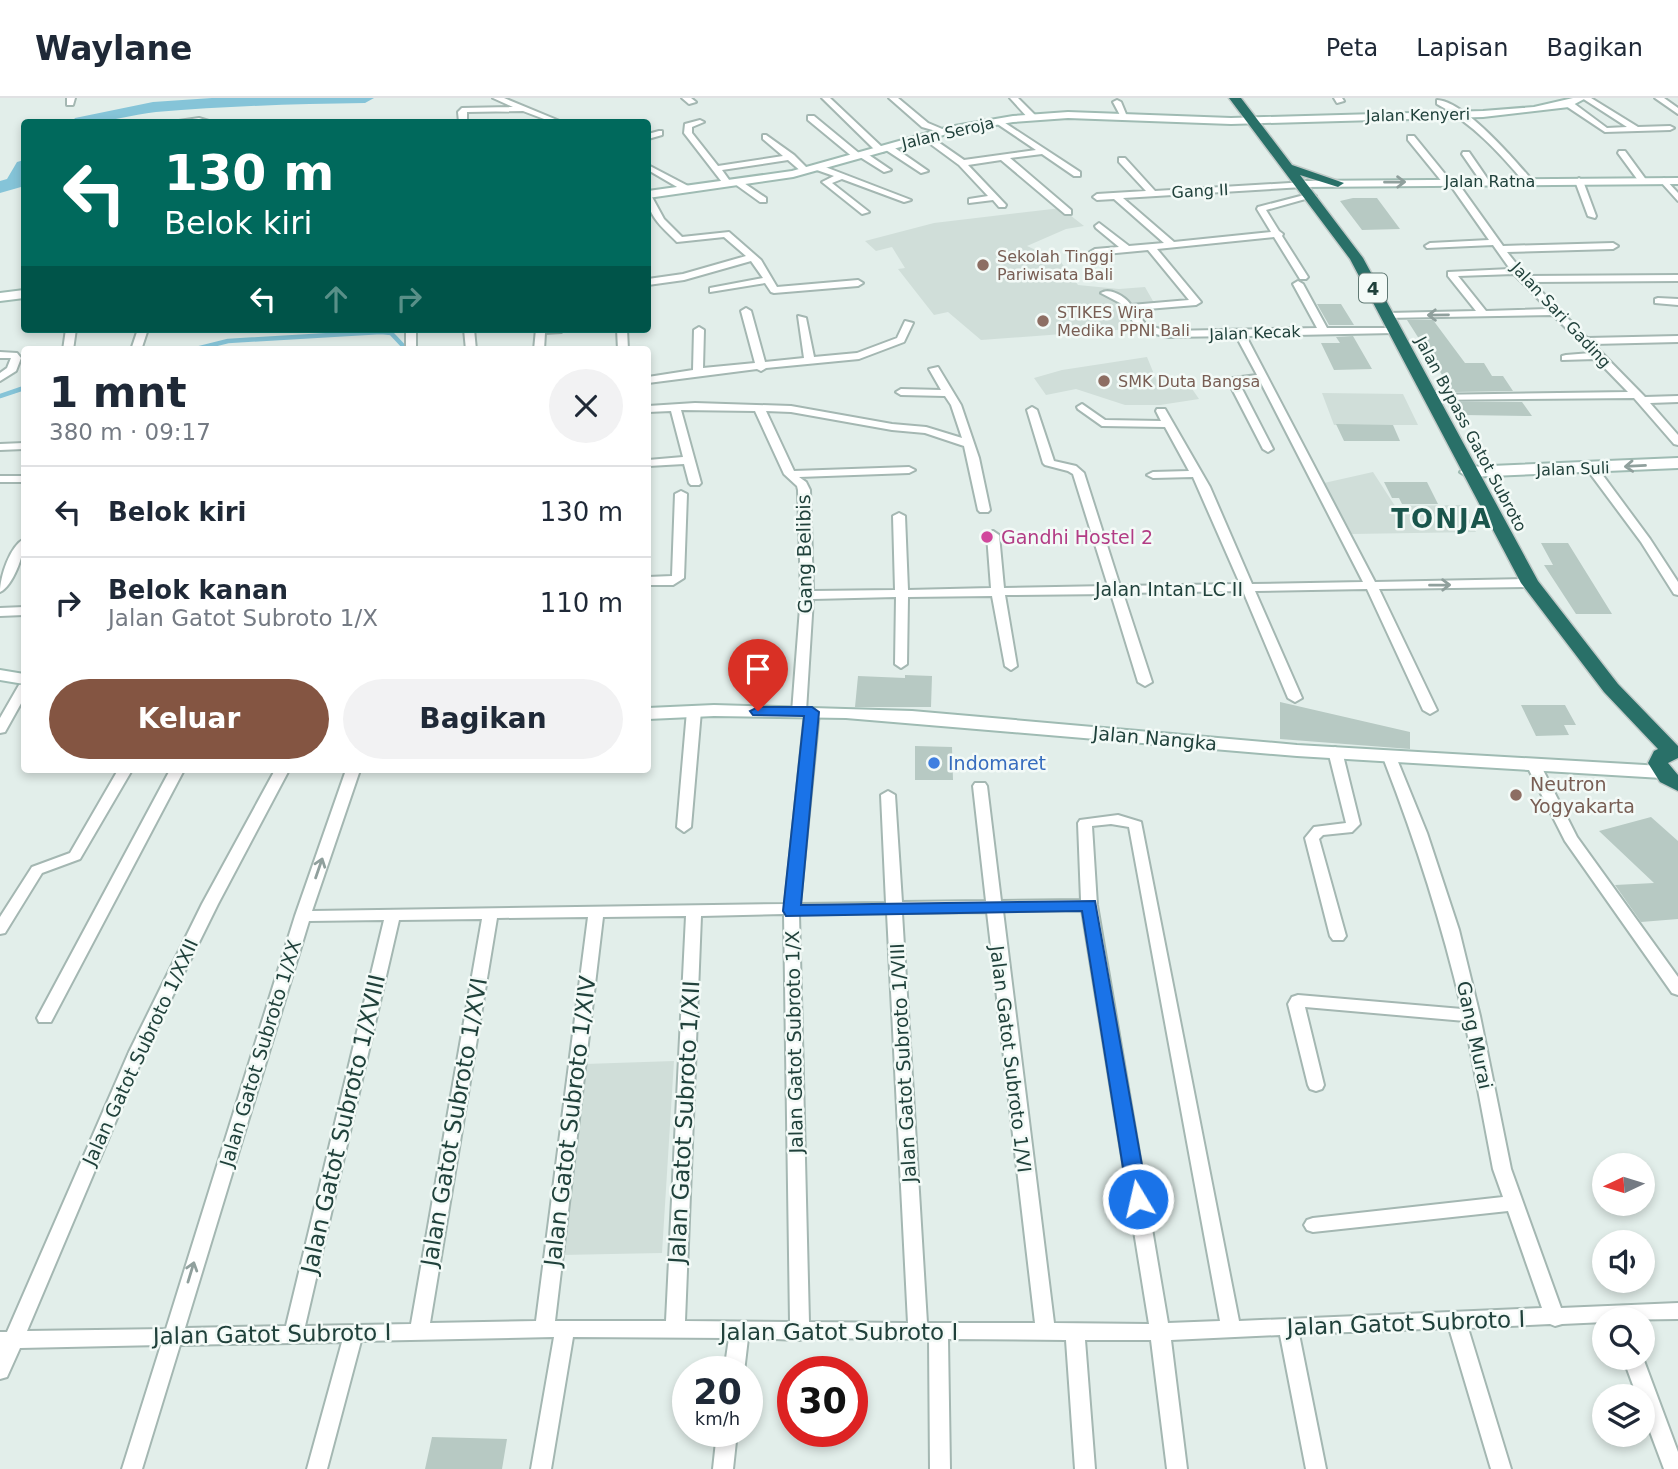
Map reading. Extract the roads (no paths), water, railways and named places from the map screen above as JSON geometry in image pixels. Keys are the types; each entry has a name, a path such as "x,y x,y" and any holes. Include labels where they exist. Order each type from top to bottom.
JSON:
{"highway":[{"name":"Jalan Bypass Gatot Subroto","path":"1235,98 1309,188 1394,320 1430,398 1475,472 1530,583 1612,688 1675,752"},
{"name":"Jalan Bypass Gatot Subroto","path":"1244,98 1254,113 1253,120"},
{"path":"1292,169 1338,183"},
{"name":"4","path":"1670,778 1658,759 1675,752"}],"street":[{"path":"496,98 550,119"},
{"path":"509,103 528,98"},
{"path":"826,98 885,149 924,171"},
{"path":"893,98 1002,205"},
{"path":"1014,98 1032,117"},
{"path":"1583,98 1636,129"},
{"name":"Jalan Kenyeri","path":"1253,120 1464,115 1534,110 1569,104 1583,98"},
{"path":"1658,98 1678,112"},
{"path":"1117,102 1125,117"},
{"path":"1440,102 1464,115 1499,146 1528,181"},
{"path":"1569,104 1603,129 1670,128"},
{"path":"463,119 462,112 465,110 522,108"},
{"name":"Jalan Seroja","path":"651,195 812,169 885,149 927,132 999,121 1032,117 1253,120"},
{"path":"811,118 860,155 887,170"},
{"path":"999,121 1077,174"},
{"path":"700,122 688,126 688,133 715,169 763,200"},
{"path":"651,136 659,133"},
{"path":"766,137 791,157 812,169 907,200"},
{"name":"Jalan Sari Gading","path":"1411,138 1449,181 1516,271 1664,423 1678,442"},
{"path":"961,163 1044,151"},
{"path":"1622,153 1643,181"},
{"path":"1466,154 1485,181"},
{"path":"715,169 791,157"},
{"path":"1003,157 1068,212"},
{"path":"1122,160 1153,194"},
{"path":"651,169 687,189"},
{"path":"840,177 826,182 865,212"},
{"path":"1579,181 1592,216"},
{"path":"1664,181 1678,198"},
{"name":"Jalan Ratna","path":"1309,188 1338,183 1678,181"},
{"path":"1309,188 1261,208 1279,234 1323,330"},
{"name":"Gang II","path":"1097,197 1309,188"},
{"path":"1116,196 1170,243"},
{"path":"972,201 996,197"},
{"path":"651,202 660,220 680,240 724,234 753,257 771,289 858,283"},
{"path":"1099,226 1126,248"},
{"path":"1095,252 1279,234"},
{"path":"1129,308 1196,302 1149,245"},
{"path":"1430,246 1613,247"},
{"path":"651,282 684,277 753,257"},
{"path":"1484,314 1451,274 1516,271"},
{"path":"1524,279 1678,278"},
{"path":"713,290 768,280"},
{"name":"Jalan Kecak","path":"1106,293 1119,297 1129,308 1135,324 1171,335 1323,330 1394,320 1555,312"},
{"path":"0,297 21,294"},
{"path":"1658,302 1678,302"},
{"path":"746,311 761,368"},
{"path":"801,318 809,360"},
{"path":"651,380 698,372 854,357 901,340 908,323"},
{"path":"698,372 699,330"},
{"path":"1240,333 1372,587 1430,709"},
{"path":"1583,341 1678,339"},
{"path":"0,355 15,356 16,364 0,379"},
{"path":"1566,358 1597,356"},
{"path":"934,369 949,393 970,444 985,510"},
{"path":"1263,378 1237,380 1234,385 1268,449"},
{"path":"901,392 949,393"},
{"path":"1430,398 1678,399"},
{"path":"675,407 695,483"},
{"path":"1082,407 1102,423 1168,424"},
{"name":"Gang Belibis","path":"759,408 790,474 802,484 804,490 807,595 805,712"},
{"path":"651,409 791,409 892,427 926,430 970,444"},
{"path":"1032,410 1049,463 1072,468 1078,473 1145,682"},
{"path":"1161,411 1196,474 1295,698"},
{"path":"1664,423 1678,423"},
{"path":"0,447 21,446"},
{"path":"651,463 689,460"},
{"name":"Jalan Suli","path":"1475,472 1678,463"},
{"path":"1592,468 1646,541 1678,591"},
{"path":"790,474 909,470"},
{"path":"1153,475 1196,474"},
{"path":"0,479 21,478"},
{"path":"651,581 673,581 678,578 681,494"},
{"path":"899,516 901,664"},
{"path":"993,535 998,593 1011,666"},
{"path":"0,587 21,548"},
{"name":"Jalan Intan LC II","path":"807,595 1530,583"},
{"path":"0,612 21,611"},
{"path":"0,675 21,678"},
{"path":"0,729 21,693"},
{"path":"684,827 694,711"},
{"name":"Jalan Nangka","path":"651,714 694,711 805,712 1670,778"},
{"name":"Jalan Gatot Subroto 1/X","path":"800,1332 792,911 805,712"},
{"path":"1335,751 1353,824 1349,828 1319,830 1312,838 1338,936"},
{"name":"Gang Murai","path":"1389,755 1420,833 1451,930 1472,1016 1502,1169 1555,1318"},
{"path":"1534,766 1570,838 1678,989"},
{"path":"0,929 37,870 75,856 123,773"},
{"path":"45,1018 175,773"},
{"name":"Jalan Gatot Subroto 1/XXII","path":"0,1371 6,1340 137,1052 210,904 280,773"},
{"name":"Jalan Gatot Subroto 1/XX","path":"132,1469 303,916 352,773"},
{"name":"Jalan Gatot Subroto 1/VI","path":"980,786 1045,1331"},
{"name":"Jalan Gatot Subroto 1/VIII","path":"888,795 940,1469"},
{"path":"1177,1469 1160,1332 1089,905 1083,825 1106,820 1136,825 1231,1330"},
{"path":"303,916 993,909 1089,905"},
{"name":"Jalan Gatot Subroto 1/XII","path":"675,1331 694,912"},
{"name":"Jalan Gatot Subroto 1/XIV","path":"544,1330 596,913"},
{"name":"Jalan Gatot Subroto 1/XVI","path":"419,1330 490,914"},
{"name":"Jalan Gatot Subroto 1/XVIII","path":"293,1334 393,915"},
{"path":"1315,1085 1296,1004 1298,1001 1472,1016"},
{"path":"1313,1225 1513,1203"},
{"name":"Jalan Gatot Subroto I","path":"1655,1313 1678,1311"},
{"name":"Jalan Gatot Subroto I","path":"6,1340 419,1330 1160,1332 1592,1317"},
{"path":"1457,1322 1500,1469"},
{"path":"1288,1327 1316,1469"},
{"path":"541,1469 565,1329"},
{"path":"736,1356 739,1331"},
{"path":"317,1469 354,1332"},
{"path":"1075,1332 1084,1469"},
{"path":"1637,1370 1674,1469"},
{"path":"723,1469 725,1447"}],"waterway":[{"path":"95,119 153,107 278,99 365,98"},
{"path":"0,187 14,183 21,171"},
{"path":"208,346 228,341 364,333"},
{"path":"391,333 403,346"},
{"path":"0,396 21,389"}],"place":[{"name":"Sekolah Tinggi Pariwisata Bali","path":"983,265"},
{"name":"STIKES Wira Medika PPNI Bali","path":"1043,321"},
{"name":"SMK Duta Bangsa","path":"1104,381"},
{"name":"Gandhi Hostel 2","path":"987,537"},
{"name":"Indomaret","path":"934,763"},
{"name":"Neutron Yogyakarta","path":"1516,795"}],"district":[{"name":"TONJA","path":"1442,519"}]}
